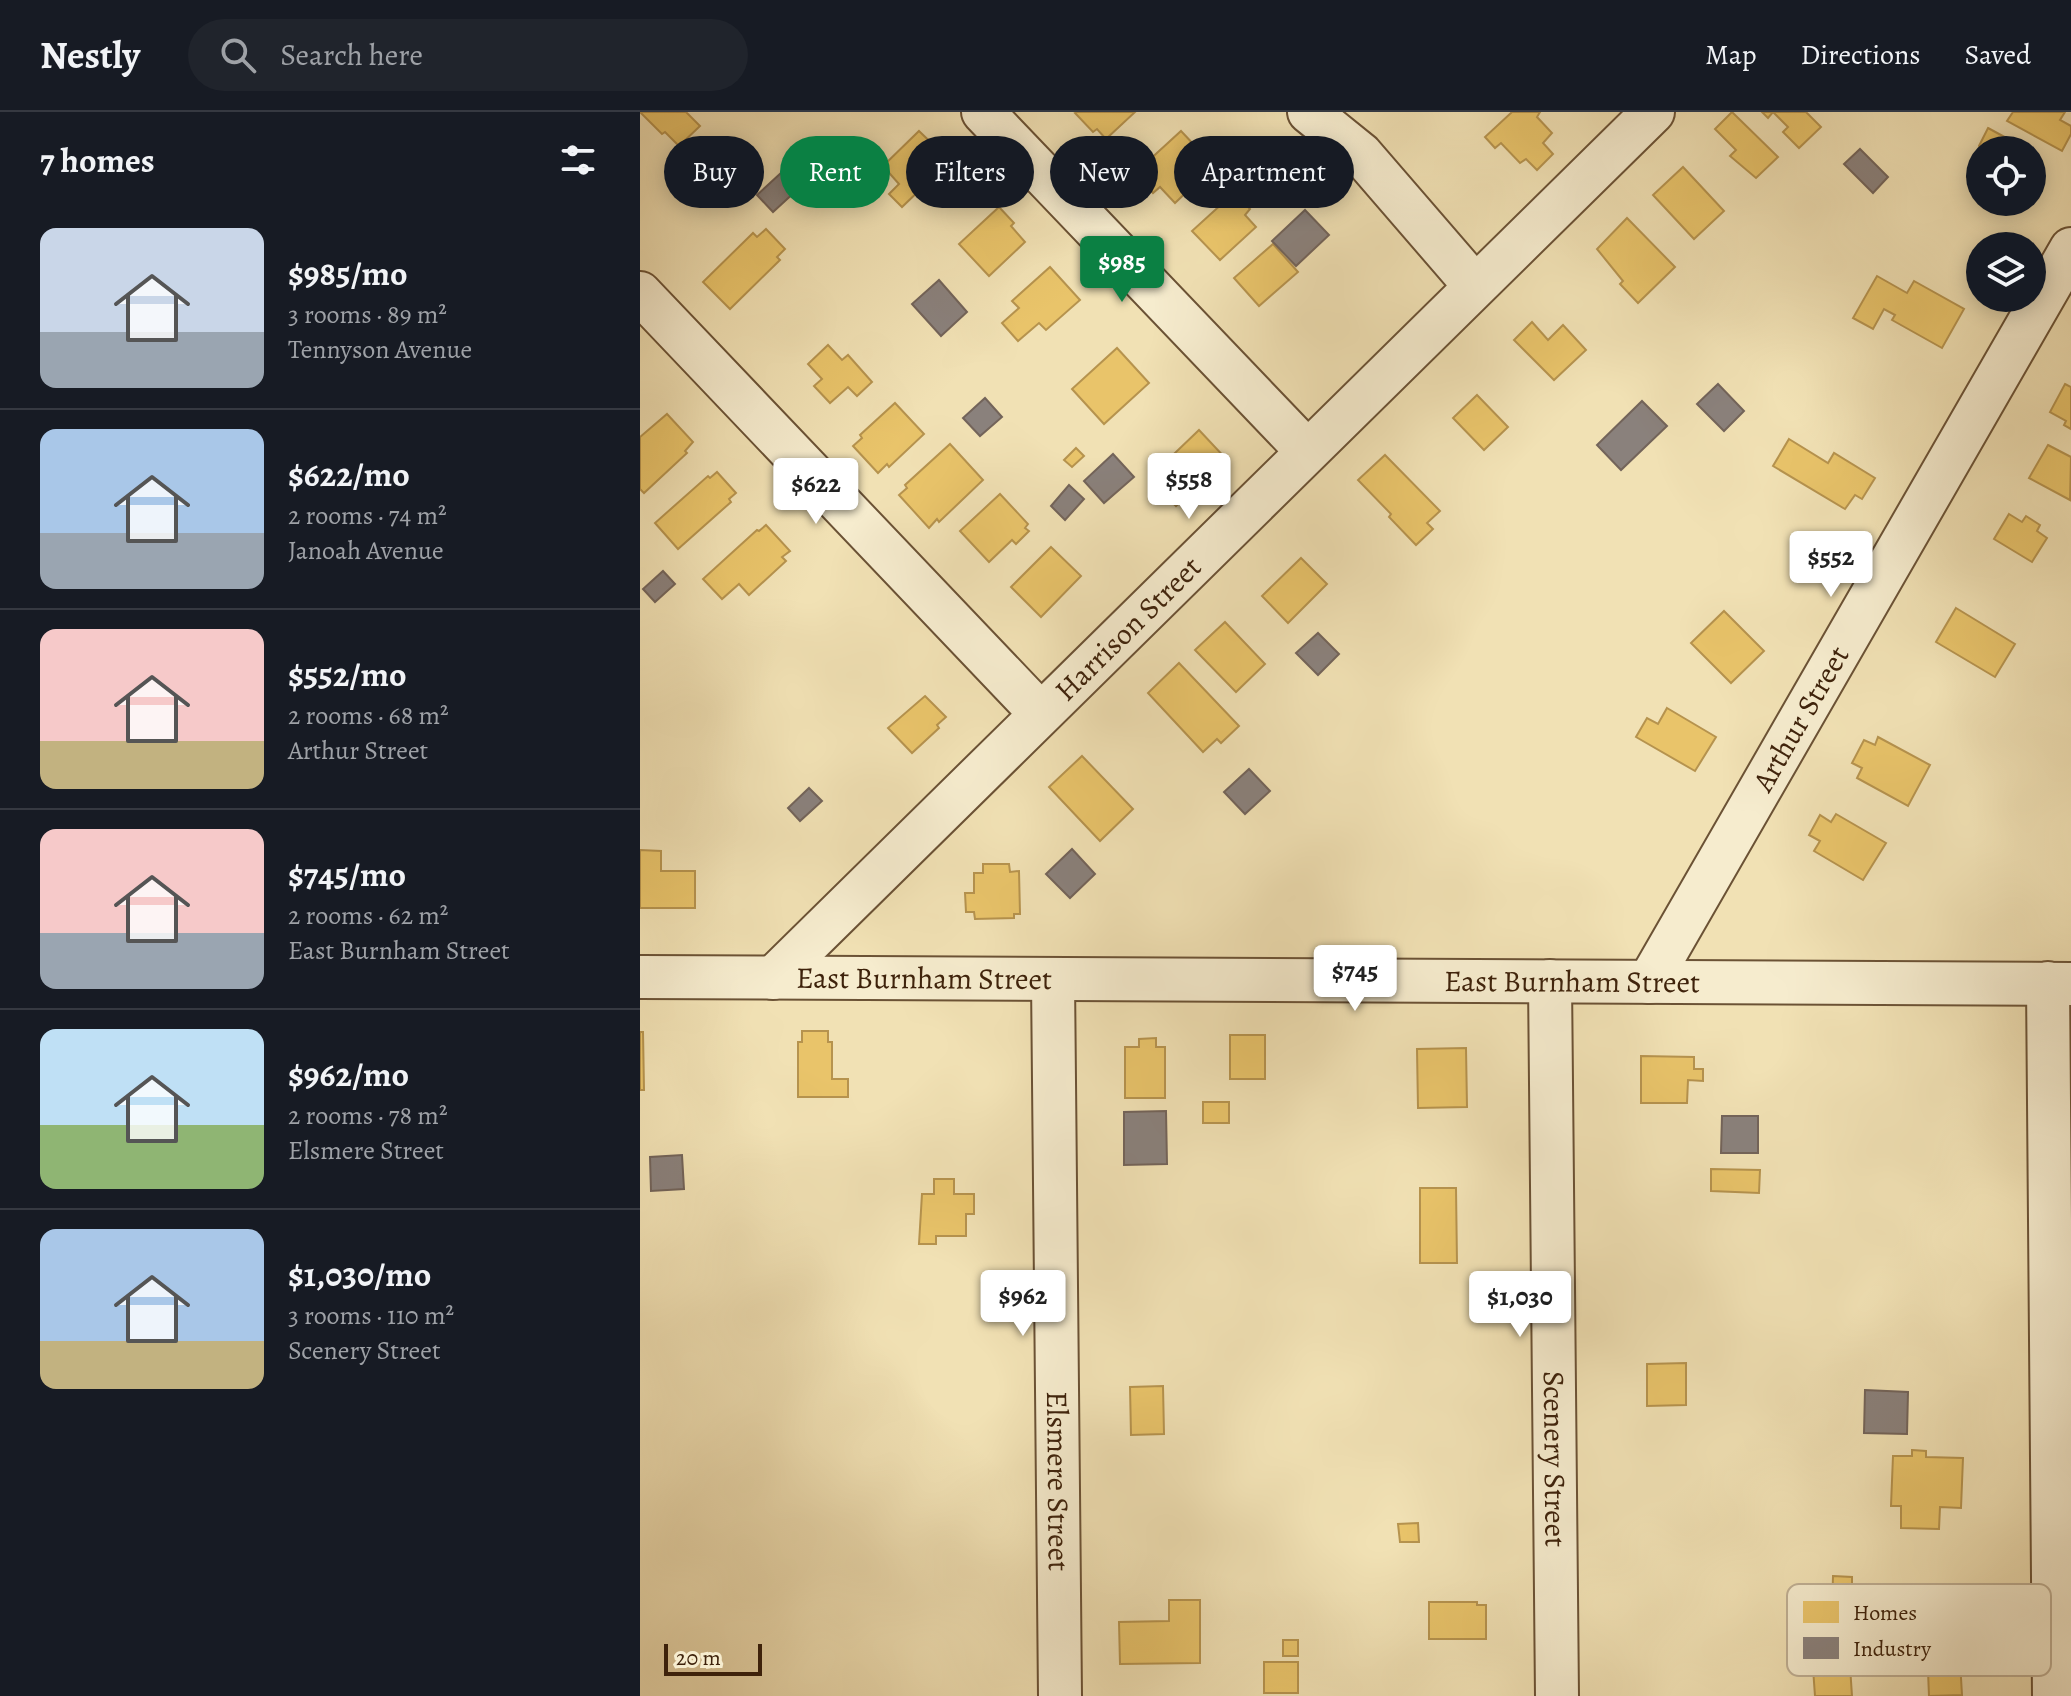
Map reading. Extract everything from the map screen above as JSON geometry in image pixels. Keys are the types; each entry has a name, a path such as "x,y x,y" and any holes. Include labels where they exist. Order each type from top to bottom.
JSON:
{"street":[{"path":"983,112 1307,451"},
{"path":"1309,112 1361,154 1475,286"},
{"name":"Harrison Street","path":"773,978 1475,286 1643,115"},
{"name":"Arthur Street","path":"1649,982 2071,249"},
{"path":"640,293 1040,713"},
{"name":"East Burnham Street","path":"640,977 2060,984"},
{"name":"Elsmere Street","path":"1053,979 1060,1696"},
{"name":"Scenery Street","path":"1550,981 1557,1696"},
{"path":"2054,1696 2060,984"}],"building: Homes":[{"path":"640,112 686,112 700,126 690,136 662,134"},
{"path":"1135,112 1109,136 1103,136 1097,129 1093,132 1075,113"},
{"path":"1512,112 1540,112 1537,117 1552,133 1543,143 1553,154 1537,170 1526,159 1520,163 1501,143 1495,148 1485,137"},
{"path":"1732,112 1778,157 1756,178 1730,156 1736,150 1715,129"},
{"path":"1773,112 1806,112 1821,127 1799,148 1783,132 1788,127"},
{"path":"2013,112 2065,112 2060,120 2071,126 2071,134 2062,151 2046,142 2046,136 2034,136 2007,121"},
{"path":"1988,128 2003,136 1984,136"},
{"path":"1174,137 1174,202 1160,187 1158,189 1158,152"},
{"path":"906,144 906,203 902,207 890,195 899,184 890,174 890,159"},
{"path":"1683,167 1724,211 1694,239 1653,195"},
{"path":"998,208 1014,223 1011,226 1025,242 989,276 959,244"},
{"path":"1217,208 1249,208 1245,215 1256,227 1220,260 1192,231"},
{"path":"1627,218 1675,267 1638,303 1620,284 1623,281 1597,249"},
{"path":"766,229 785,249 777,257 780,260 730,309 703,282 753,233 757,237"},
{"path":"1273,244 1298,272 1259,306 1234,278"},
{"path":"1050,267 1080,300 1046,330 1039,323 1018,341 1002,323 1019,308 1012,301"},
{"path":"1877,276 1907,293 1914,281 1964,309 1942,348 1892,320 1895,315 1884,309 1873,329 1853,318"},
{"path":"1532,322 1548,340 1563,325 1586,350 1554,380 1514,340"},
{"path":"828,345 842,360 848,355 872,382 857,396 848,387 830,403 814,386 822,379 808,364"},
{"path":"1117,348 1149,383 1104,424 1072,389"},
{"path":"2065,384 2071,387 2071,429 2064,425 2066,421 2050,412"},
{"path":"1477,395 1508,427 1484,450 1453,418"},
{"path":"895,403 924,434 889,467 887,464 878,473 853,446 862,438 860,435"},
{"path":"667,414 693,442 685,451 687,453 644,493 640,489 640,437"},
{"path":"1199,430 1229,462 1199,492 1195,488 1176,506 1154,484 1157,481 1152,475"},
{"path":"1789,439 1828,463 1834,453 1875,478 1862,499 1855,495 1845,509 1773,466"},
{"path":"950,444 983,480 929,528 899,495 907,488 905,485"},
{"path":"2048,445 2071,457 2070,500 2029,478"},
{"path":"1076,448 1084,456 1072,467 1064,460"},
{"path":"1385,455 1440,511 1427,523 1433,529 1416,545 1358,480"},
{"path":"717,472 736,493 729,499 731,502 678,549 655,523 708,476 710,478"},
{"path":"1000,494 1028,524 1025,528 1029,531 1016,544 1012,540 989,562 960,531"},
{"path":"2009,514 2022,522 2026,516 2040,525 2037,531 2047,538 2032,562 1994,539"},
{"path":"766,525 790,551 782,557 786,561 749,595 739,584 722,599 703,579"},
{"path":"1051,547 1081,576 1041,617 1011,587"},
{"path":"1301,558 1327,584 1288,623 1262,596"},
{"path":"1956,608 2015,644 1995,677 1936,642"},
{"path":"1724,611 1764,651 1731,683 1691,643"},
{"path":"1225,622 1265,664 1236,692 1195,650"},
{"path":"1179,663 1239,726 1221,743 1217,739 1203,752 1148,693"},
{"path":"925,696 946,717 937,725 939,728 912,753 888,728"},
{"path":"1667,708 1716,737 1695,771 1636,737 1647,718 1658,724"},
{"path":"1878,737 1930,765 1908,806 1857,778 1862,768 1852,763 1864,740 1875,745"},
{"path":"1082,756 1133,809 1100,841 1049,787"},
{"path":"1836,814 1886,843 1863,880 1814,851 1820,841 1809,835 1820,815 1831,822"},
{"path":"640,850 661,851 661,871 695,871 695,908 640,908"},
{"path":"983,864 1009,864 1010,872 1019,871 1020,914 1014,914 1014,918 975,919 974,912 966,912 965,893 974,893 974,873 983,873"},
{"path":"802,1031 828,1031 828,1042 832,1042 832,1079 848,1079 848,1097 798,1097 798,1042 802,1042"},
{"path":"640,1032 643,1032 644,1090 640,1090"},
{"path":"1230,1035 1265,1035 1265,1079 1230,1079"},
{"path":"1156,1038 1156,1047 1165,1047 1165,1098 1125,1098 1125,1047 1139,1047 1139,1039"},
{"path":"1466,1048 1467,1107 1418,1108 1417,1049"},
{"path":"1641,1056 1694,1057 1694,1069 1703,1069 1703,1081 1688,1080 1687,1103 1641,1103"},
{"path":"1203,1102 1229,1102 1229,1123 1203,1123"},
{"path":"1711,1169 1760,1170 1759,1193 1711,1191"},
{"path":"934,1179 954,1179 954,1194 974,1194 974,1214 966,1214 966,1236 936,1236 936,1244 919,1244 922,1194 934,1194"},
{"path":"1420,1188 1456,1188 1457,1263 1420,1263"},
{"path":"1686,1363 1686,1405 1647,1406 1647,1364"},
{"path":"1163,1386 1164,1434 1131,1435 1130,1387"},
{"path":"1912,1450 1926,1451 1926,1457 1963,1458 1961,1508 1940,1507 1939,1529 1901,1528 1901,1506 1891,1506 1893,1456 1912,1456"},
{"path":"1418,1523 1419,1542 1400,1542 1398,1524"},
{"path":"1833,1576 1852,1577 1852,1584 1833,1584"},
{"path":"1169,1600 1200,1600 1200,1663 1120,1664 1119,1622 1169,1621"},
{"path":"1429,1602 1477,1602 1477,1605 1486,1605 1486,1639 1429,1639"},
{"path":"1283,1640 1298,1640 1298,1656 1283,1656"},
{"path":"1264,1662 1298,1662 1298,1693 1264,1693"},
{"path":"1814,1676 1851,1676 1852,1696 1815,1696"},
{"path":"1928,1676 1961,1676 1962,1695 1929,1696"}],"building: Industry":[{"path":"1860,149 1888,177 1873,193 1844,164"},
{"path":"780,174 780,206 773,212 764,202 764,189"},
{"path":"1305,210 1329,235 1296,266 1272,241"},
{"path":"939,280 967,312 941,336 912,304"},
{"path":"1718,384 1744,411 1724,431 1697,404"},
{"path":"985,398 1002,417 980,436 963,418"},
{"path":"1642,401 1667,426 1621,470 1597,445"},
{"path":"1113,454 1134,477 1104,503 1084,481"},
{"path":"1069,485 1084,499 1065,520 1051,506"},
{"path":"663,571 675,584 655,602 643,589"},
{"path":"1318,633 1339,654 1318,675 1296,653"},
{"path":"1249,769 1270,791 1245,814 1224,792"},
{"path":"809,788 822,801 800,821 788,808"},
{"path":"1072,849 1095,874 1070,898 1046,874"},
{"path":"1166,1111 1167,1164 1124,1165 1124,1112"},
{"path":"1722,1116 1758,1116 1758,1153 1721,1153"},
{"path":"682,1155 684,1189 651,1191 650,1157"},
{"path":"1865,1390 1908,1392 1907,1434 1864,1433"}]}
